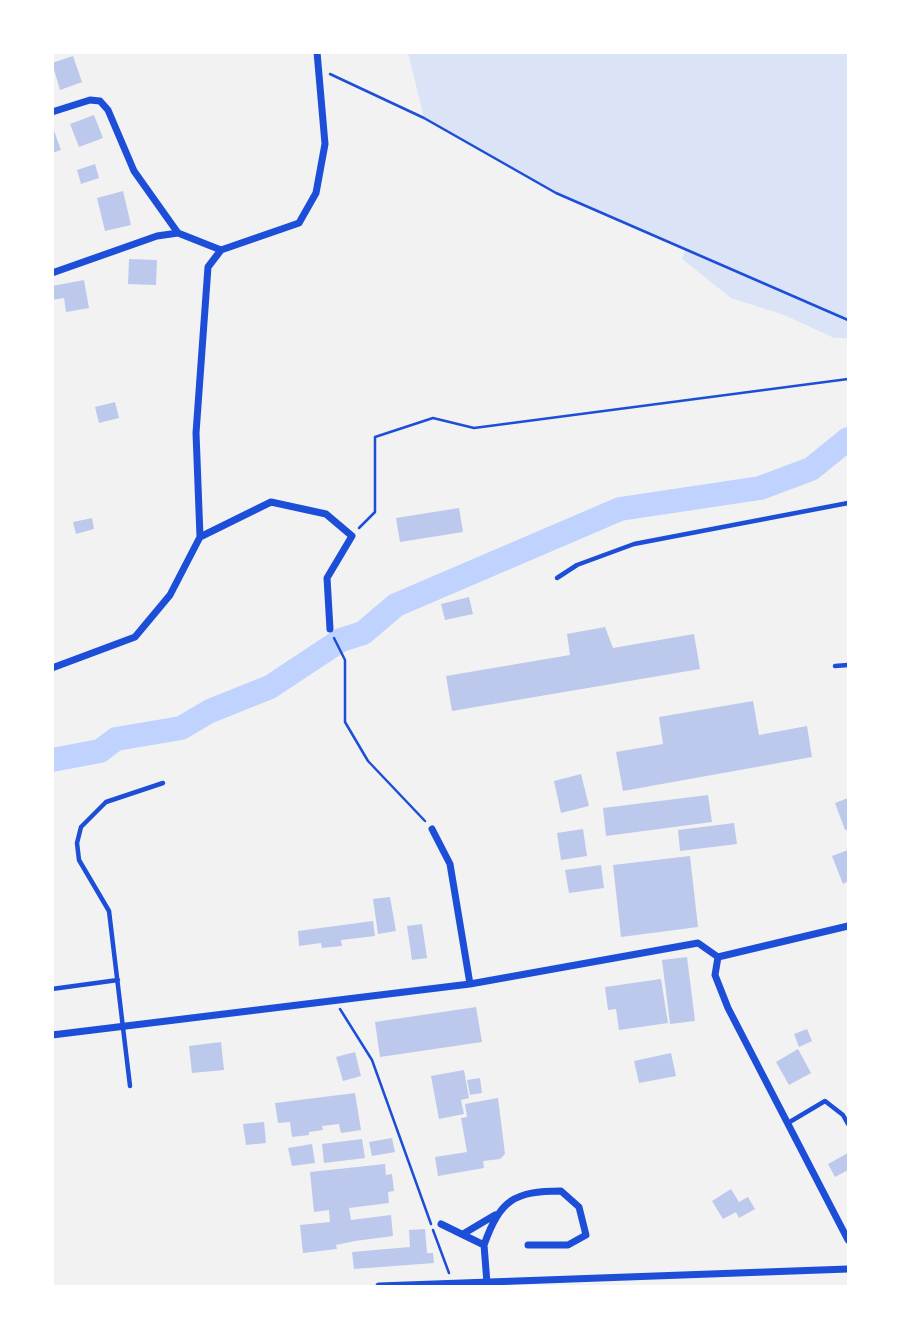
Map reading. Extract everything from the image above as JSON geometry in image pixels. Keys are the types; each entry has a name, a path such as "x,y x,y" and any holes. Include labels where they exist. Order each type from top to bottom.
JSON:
{"street":[{"path":"52,668 135,637 170,595 200,537 196,433 208,267 221,250 299,223 316,193 325,144 317,52"},
{"path":"52,112 90,100 100,101 108,110 134,171 178,233"},
{"path":"52,273 157,236 178,233 221,250"},
{"path":"200,537 271,502 326,514 352,536 327,578 330,629"},
{"path":"432,829 450,863 470,984"},
{"path":"52,1035 470,984 698,943 718,957 849,926"},
{"path":"718,957 715,975 728,1008 849,1240"},
{"path":"463,1234 530,1191 561,1191 579,1207 586,1236 568,1245 528,1245"},
{"path":"486,1283 484,1245 495,1215"},
{"path":"441,1224 484,1245"},
{"path":"379,1286 849,1269"}],"lane":[{"path":"557,578 576,565 634,544 849,503"},
{"path":"835,666 849,665"},
{"path":"130,1086 109,911 79,860 77,843 81,827 106,802 163,783"},
{"path":"52,989 118,980"},
{"path":"788,1124 825,1101 849,1124"}],"path":[{"path":"320,69 424,118 556,193 849,320"},
{"path":"352,536 375,512 374,436 433,418 474,428 849,379"},
{"path":"330,629 345,660 345,722 368,761 432,829"},
{"path":"334,1000 372,1060 453,1284"}],"shaded area":[{"path":"408,53 848,53 848,338 834,338 784,315 731,298 682,259 686,248 556,193 424,118"}],"building":[{"path":"73,56 82,82 60,90 52,63"},
{"path":"94,115 103,138 79,147 70,124"},
{"path":"52,125 61,150 52,153"},
{"path":"95,164 99,178 81,184 77,170"},
{"path":"123,191 131,225 105,231 97,198"},
{"path":"129,259 157,260 156,285 128,284"},
{"path":"84,280 89,308 66,312 64,298 52,300 52,286"},
{"path":"115,402 119,418 99,423 95,407"},
{"path":"459,508 463,532 400,542 396,518"},
{"path":"92,518 94,529 76,534 73,522"},
{"path":"469,597 473,614 445,620 441,604"},
{"path":"605,627 613,648 694,634 700,669 452,711 446,676 570,655 567,634"},
{"path":"753,701 759,735 807,726 812,757 623,791 616,752 663,744 659,717"},
{"path":"581,774 589,806 561,813 554,781"},
{"path":"708,795 712,822 606,836 603,808"},
{"path":"848,798 848,829 845,830 835,803"},
{"path":"734,823 737,844 680,851 678,830"},
{"path":"583,829 587,856 561,860 557,833"},
{"path":"848,850 848,881 843,884 832,856"},
{"path":"690,856 698,927 621,937 613,865"},
{"path":"601,865 604,888 569,893 565,870"},
{"path":"390,897 396,931 378,934 373,899"},
{"path":"373,921 375,936 341,940 342,946 322,948 321,943 299,946 298,931"},
{"path":"422,924 427,958 412,960 407,926"},
{"path":"687,957 695,1021 670,1024 662,960"},
{"path":"661,979 668,1023 619,1030 616,1009 608,1010 605,987"},
{"path":"476,1007 482,1042 380,1057 375,1022"},
{"path":"807,1029 812,1041 799,1047 794,1034"},
{"path":"221,1042 224,1070 192,1073 189,1046"},
{"path":"798,1049 811,1073 789,1085 776,1062"},
{"path":"355,1052 361,1076 343,1081 336,1057"},
{"path":"671,1053 676,1076 639,1083 634,1061"},
{"path":"464,1070 469,1098 461,1100 464,1114 439,1119 431,1076"},
{"path":"480,1078 482,1093 470,1095 467,1080"},
{"path":"355,1093 361,1130 341,1133 339,1124 322,1126 323,1130 309,1132 309,1135 292,1137 290,1122 278,1123 275,1103"},
{"path":"498,1098 505,1154 500,1159 483,1161 484,1168 438,1176 435,1157 467,1152 461,1118 467,1117 465,1104"},
{"path":"264,1122 266,1143 246,1145 243,1124"},
{"path":"392,1138 395,1152 372,1156 369,1142"},
{"path":"362,1139 365,1158 324,1163 322,1144"},
{"path":"312,1144 315,1163 292,1166 288,1148"},
{"path":"848,1153 848,1170 835,1177 828,1164"},
{"path":"385,1164 386,1175 392,1174 394,1191 388,1192 389,1203 349,1208 351,1220 391,1215 393,1236 336,1245 337,1249 303,1253 300,1225 330,1222 329,1210 314,1212 310,1172"},
{"path":"731,1189 739,1202 748,1197 755,1209 739,1218 736,1212 723,1219 712,1201"},
{"path":"425,1229 427,1253 433,1253 434,1263 354,1269 352,1252 410,1247 409,1230"}],"waterway":[{"path":"52,760 100,751 116,739 181,728 210,711 270,687 341,640 363,633 396,605 620,509 760,488 811,469 848,439"}]}
